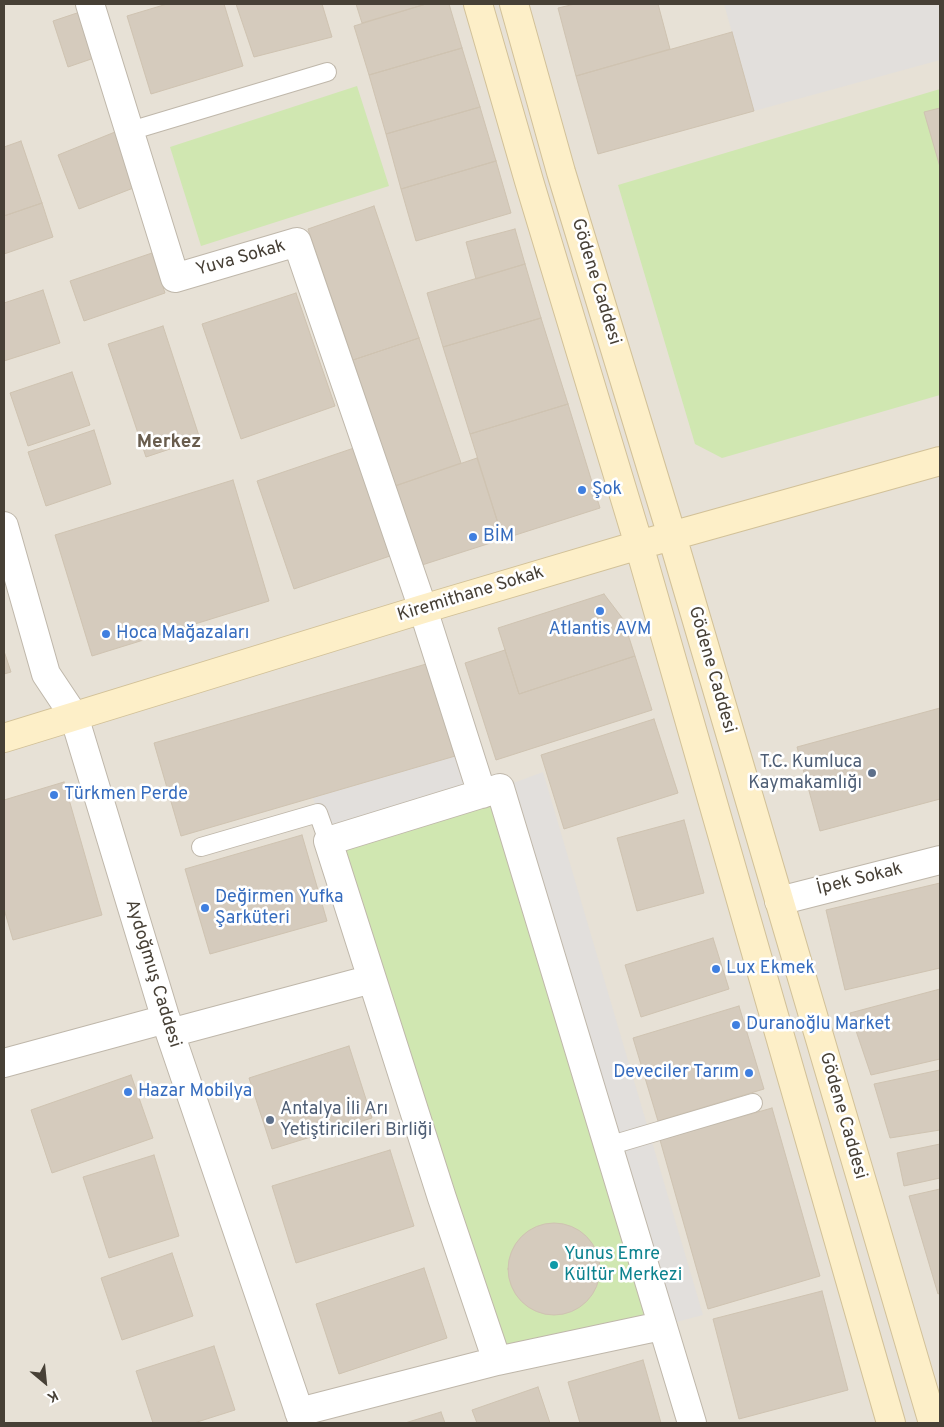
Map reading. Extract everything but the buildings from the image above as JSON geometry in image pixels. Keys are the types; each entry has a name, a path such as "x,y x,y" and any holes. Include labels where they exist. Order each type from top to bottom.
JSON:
{"main road":[{"name":"Gödene Caddesi","path":"478,4 531,190 639,545 891,1423"},
{"name":"Gödene Caddesi","path":"514,4 563,177 672,536 933,1423"},
{"name":"Kiremithane Sokak","path":"4,738 423,609 639,545 940,461"}],"street":[{"name":"Yuva Sokak","path":"90,4 176,278 297,242 423,609"},
{"name":"Aydoğmuş Caddesi","path":"4,526 46,674 74,716 168,1026 301,1418"},
{"path":"423,609 482,794"},
{"path":"497,1362 442,1198 328,841 500,788 692,1423"},
{"name":"İpek Sokak","path":"779,901 940,860"},
{"path":"4,1063 372,979"},
{"path":"301,1418 497,1362 662,1326"}],"lane":[{"path":"130,131 327,72"},
{"path":"201,847 318,813 328,841"},
{"path":"608,1146 753,1103"}],"shaded area":[{"path":"4,4 940,4 940,1423 4,1423"},
{"path":"724,4 940,4 940,60 754,111"},
{"path":"469,752 482,794 328,841 313,798"},
{"path":"543,772 703,1315 661,1326 500,788"}],"green space":[{"path":"357,86 389,186 201,246 170,147"},
{"path":"940,89 940,395 722,458 695,444 618,185"},
{"path":"500,788 661,1326 497,1361 328,841"}],"place":[{"name":"Şok","path":"582,490"},
{"name":"BİM","path":"473,537"},
{"name":"Atlantis AVM","path":"600,611"},
{"name":"Hoca Mağazaları","path":"106,634"},
{"name":"T.C. Kumluca Kaymakamlığı","path":"872,773"},
{"name":"Türkmen Perde","path":"54,795"},
{"name":"Değirmen Yufka Şarküteri","path":"205,908"},
{"name":"Lux Ekmek","path":"716,969"},
{"name":"Duranoğlu Market","path":"736,1025"},
{"name":"Deveciler Tarım","path":"749,1073"},
{"name":"Hazar Mobilya","path":"128,1092"},
{"name":"Antalya İli Arı Yetiştiricileri Birliği","path":"270,1120"},
{"name":"Yunus Emre Kültür Merkezi","path":"554,1265"}],"district":[{"name":"Merkez","path":"169,443"}]}
